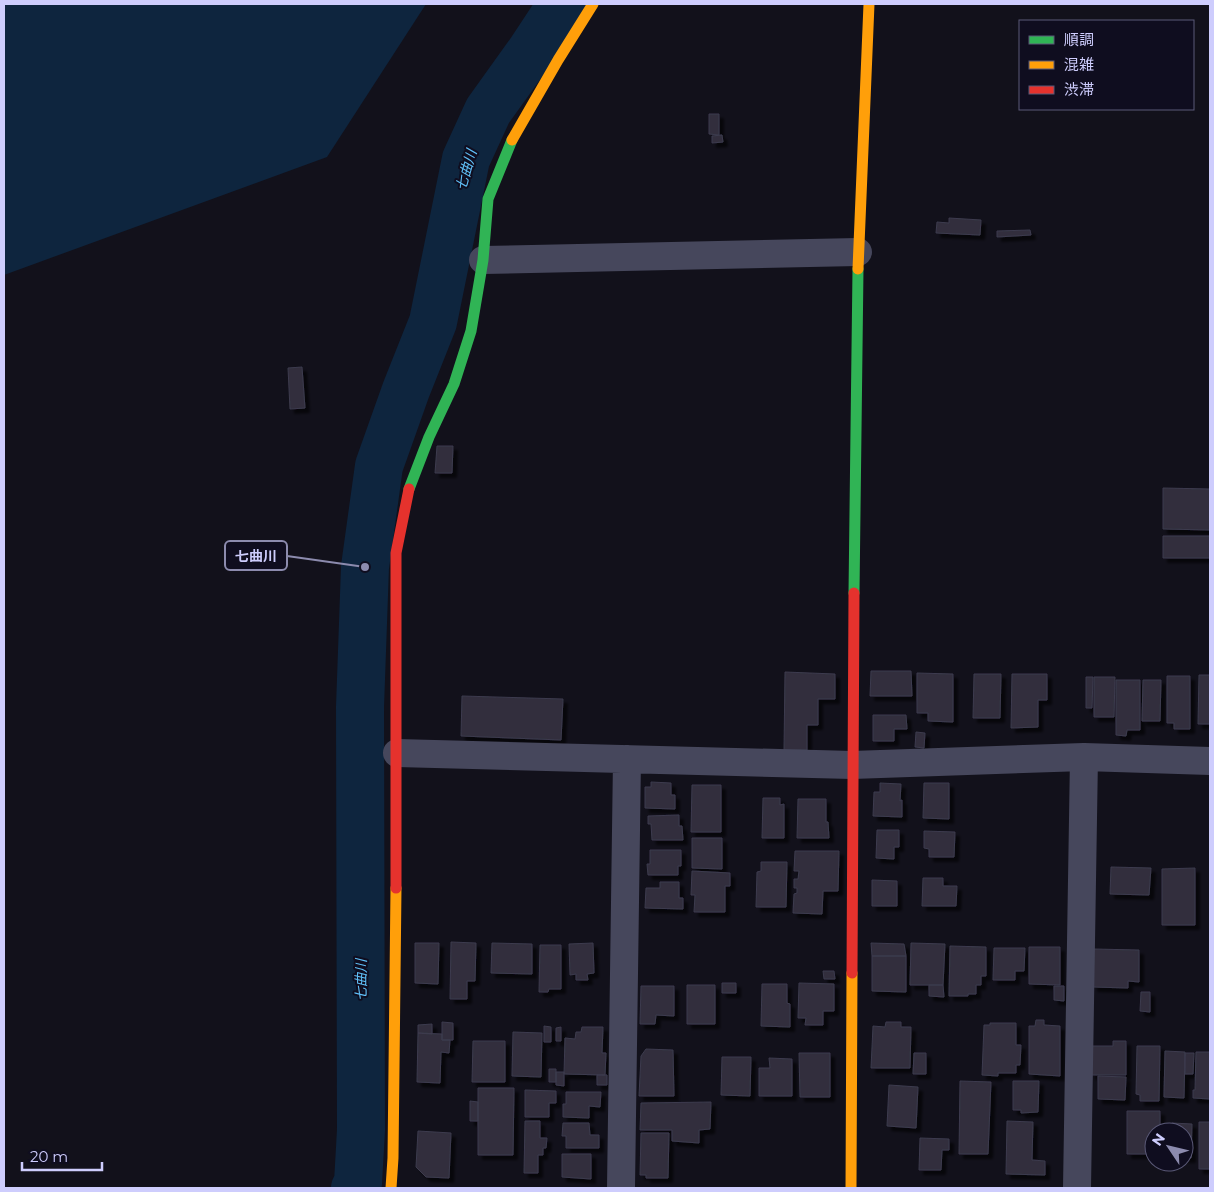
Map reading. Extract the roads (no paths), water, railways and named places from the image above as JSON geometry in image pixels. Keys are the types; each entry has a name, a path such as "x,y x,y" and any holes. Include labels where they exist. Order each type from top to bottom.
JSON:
{"street":[{"path":"391,1188 393,1158 397,753 396,553 409,489 429,437 454,384 471,331 483,260 488,199 512,139 593,4"},
{"path":"851,1188 852,765 858,252 869,4"},
{"path":"483,260 858,252"},
{"path":"397,753 852,765 1084,758 1210,761"},
{"path":"1077,1188 1084,758"},
{"path":"622,1188 627,759"}],"water":[{"path":"4,4 426,4 327,157 4,275"}],"waterway":[{"name":"七曲川","path":"355,1188 358,1183 361,1130 360,707 365,567 379,466 433,322 466,159 488,111 562,4"}],"place":[{"name":"七曲川","path":"365,567"}]}
